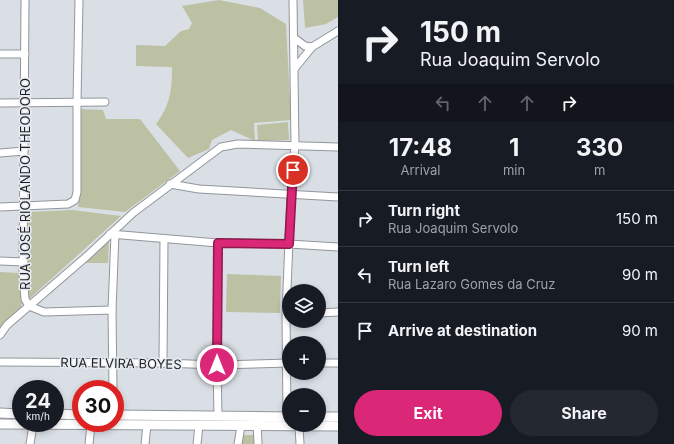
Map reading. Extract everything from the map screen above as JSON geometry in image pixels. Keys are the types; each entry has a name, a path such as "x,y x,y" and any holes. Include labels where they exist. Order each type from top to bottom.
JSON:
{"main road":[{"path":"0,414 12,414"},
{"path":"124,415 282,417"},
{"path":"199,426 200,422 204,418 218,416"},
{"path":"326,417 338,417"},
{"path":"0,424 12,424"},
{"path":"124,425 282,426"},
{"path":"326,426 338,426"}],"street":[{"name":"RUA JOSÉ RIOLANDO THEODORO","path":"25,0 25,299 29,306 44,312 112,310"},
{"path":"0,207 68,204 76,200 78,0"},
{"path":"288,284 291,194 295,146 293,0"},
{"path":"294,68 312,47 338,30"},
{"path":"294,38 305,46 312,47"},
{"path":"0,54 25,54"},
{"path":"0,104 105,102"},
{"path":"0,335 7,325 112,234 133,213 221,147 238,144 338,147"},
{"path":"0,153 24,151"},
{"path":"170,184 199,189 338,197"},
{"path":"112,234 218,243 289,244 338,247"},
{"path":"112,234 113,380"},
{"path":"163,363 164,238"},
{"path":"218,243 218,416"},
{"path":"0,261 24,262"},
{"path":"326,312 338,312"},
{"name":"RUA ELVIRA BOYES","path":"0,362 114,362 217,365 282,363"},
{"path":"326,363 338,363"},
{"path":"254,416 258,426 258,444"},
{"path":"145,444 147,425"},
{"path":"197,444 199,426"},
{"path":"238,444 240,426"},
{"path":"30,444 32,432"},
{"path":"89,444 90,432"},
{"path":"299,432 300,444"}],"green space":[{"path":"219,0 260,8 286,24 291,120 254,123 255,141 231,130 212,140 209,149 188,158 156,124 164,111 169,97 172,67 136,66 136,45 165,46 181,31 189,29 192,23 182,6"},
{"path":"303,0 338,0 338,17 326,24 305,28"},
{"path":"79,109 103,110 106,119 140,119 180,171 125,212 78,207 81,188"},
{"path":"288,122 289,140 258,141 257,125"},
{"path":"72,210 121,216 29,299 27,297 28,212"},
{"path":"109,239 108,263 85,263"},
{"path":"0,272 19,273 22,303 20,310 0,328"},
{"path":"227,274 281,276 280,313 226,312"},
{"path":"242,435 255,435 256,444 241,444"}],"route":[{"path":"217,365 218,243 289,244 293,170"}]}
